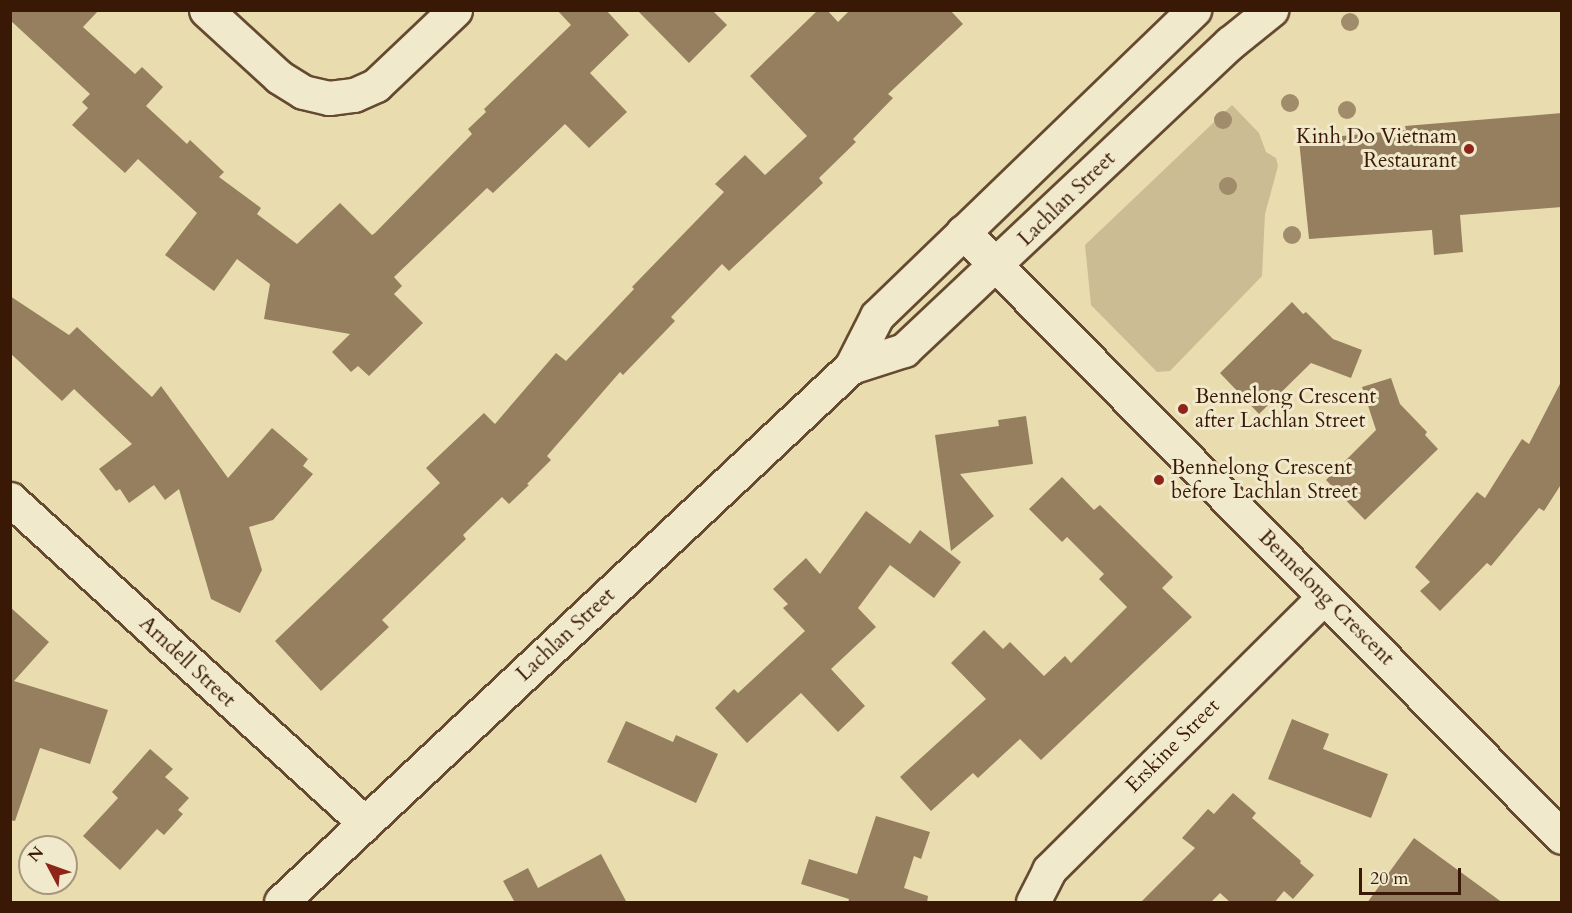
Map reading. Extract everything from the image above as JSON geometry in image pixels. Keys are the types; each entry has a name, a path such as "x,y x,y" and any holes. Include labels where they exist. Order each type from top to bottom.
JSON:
{"street":[{"path":"206,10 279,77 303,92 329,98 354,95 376,85 455,10"},
{"name":"Lachlan Street","path":"281,903 851,367 876,316 1194,10"},
{"name":"Lachlan Street","path":"851,367 904,350 996,266 1230,43 1271,10"},
{"name":"Bennelong Crescent","path":"963,232 1562,837"},
{"name":"Arndell Street","path":"10,499 365,824"},
{"name":"Erskine Street","path":"1033,903 1049,870 1324,597"}],"shaded area":[{"path":"1232,105 1259,133 1266,152 1276,158 1278,166 1265,214 1262,276 1170,371 1157,372 1091,305 1085,245"}],"building":[{"path":"10,10 99,10 83,27 135,74 142,67 163,87 146,106 187,144 190,140 224,172 219,177 261,208 257,214 297,244 340,203 372,235 375,233 472,134 468,129 486,112 484,109 571,25 557,10 606,10 629,35 590,73 627,112 589,148 565,124 493,193 487,188 394,277 402,286 394,294 423,323 369,376 358,366 351,372 332,352 350,334 264,319 270,284 237,259 214,291 165,255 197,213 138,159 125,173 72,125 88,108 82,102 90,94 10,20"},
{"path":"637,10 712,10 727,25 689,63"},
{"path":"818,10 827,10 838,22 850,10 950,10 963,24 888,94 893,98 853,139 856,142 819,178 823,183 729,271 722,264 671,317 675,321 623,375 620,372 547,456 551,460 527,484 529,485 509,504 502,497 463,535 466,539 382,620 389,627 321,691 275,641 440,483 426,468 484,413 495,424 556,353 566,361 634,289 632,287 724,192 715,184 745,155 765,175 807,136 750,76"},
{"path":"1562,113 1562,207 1460,215 1463,252 1434,255 1432,230 1309,239 1299,140 1406,130 1405,126"},
{"path":"10,296 69,335 77,327 152,397 161,386 228,478 272,428 308,459 303,466 313,474 273,520 249,527 262,570 240,613 211,599 179,489 165,500 154,485 129,503 120,489 116,491 99,469 132,444 74,389 62,401 10,353"},
{"path":"1292,302 1303,314 1306,312 1333,339 1362,350 1351,378 1311,363 1259,414 1220,373"},
{"path":"1391,378 1400,404 1427,432 1425,435 1438,449 1365,520 1326,480 1376,430 1362,387"},
{"path":"1562,380 1562,483 1544,511 1539,508 1491,566 1487,563 1440,611 1420,591 1430,582 1415,567 1477,492 1485,498 1522,439 1529,444"},
{"path":"1026,416 1033,464 960,474 994,516 951,551 935,435 999,426 998,420"},
{"path":"1062,477 1094,510 1100,505 1173,577 1162,588 1192,617 1041,760 1020,739 978,778 973,773 931,811 900,777 986,699 951,663 984,630 1003,649 1010,642 1044,676 1065,656 1071,663 1127,607 1099,579 1104,574 1067,537 1062,542 1029,509"},
{"path":"866,511 910,544 920,530 961,562 934,598 890,565 858,608 876,627 831,669 865,706 838,732 801,693 747,743 715,708 734,689 738,693 805,631 783,608 788,604 773,589 806,558 820,574"},
{"path":"10,607 49,642 14,681 108,710 90,764 40,748 15,821 10,820"},
{"path":"1292,719 1329,734 1323,749 1388,774 1371,818 1268,779"},
{"path":"626,721 673,742 676,735 718,754 696,803 607,762"},
{"path":"150,749 173,769 165,777 189,798 178,810 183,814 164,835 157,829 120,870 83,836 118,798 112,792"},
{"path":"1233,793 1256,813 1252,818 1314,875 1293,899 1284,891 1274,903 1231,903 1220,893 1210,903 1140,903 1195,848 1182,838 1208,809 1214,814"},
{"path":"876,816 930,832 921,859 914,856 904,888 928,896 927,903 848,903 849,899 801,884 809,859 857,874"},
{"path":"1414,838 1503,903 1367,903"},
{"path":"601,854 627,903 511,903 514,901 503,881 528,868 538,888"}],"place":[{"name":"Kinh Do Vietnam Restaurant","path":"1469,149"},
{"name":"Bennelong Crescent after Lachlan Street","path":"1183,409"},
{"name":"Bennelong Crescent before Lachlan Street","path":"1159,480"}]}
